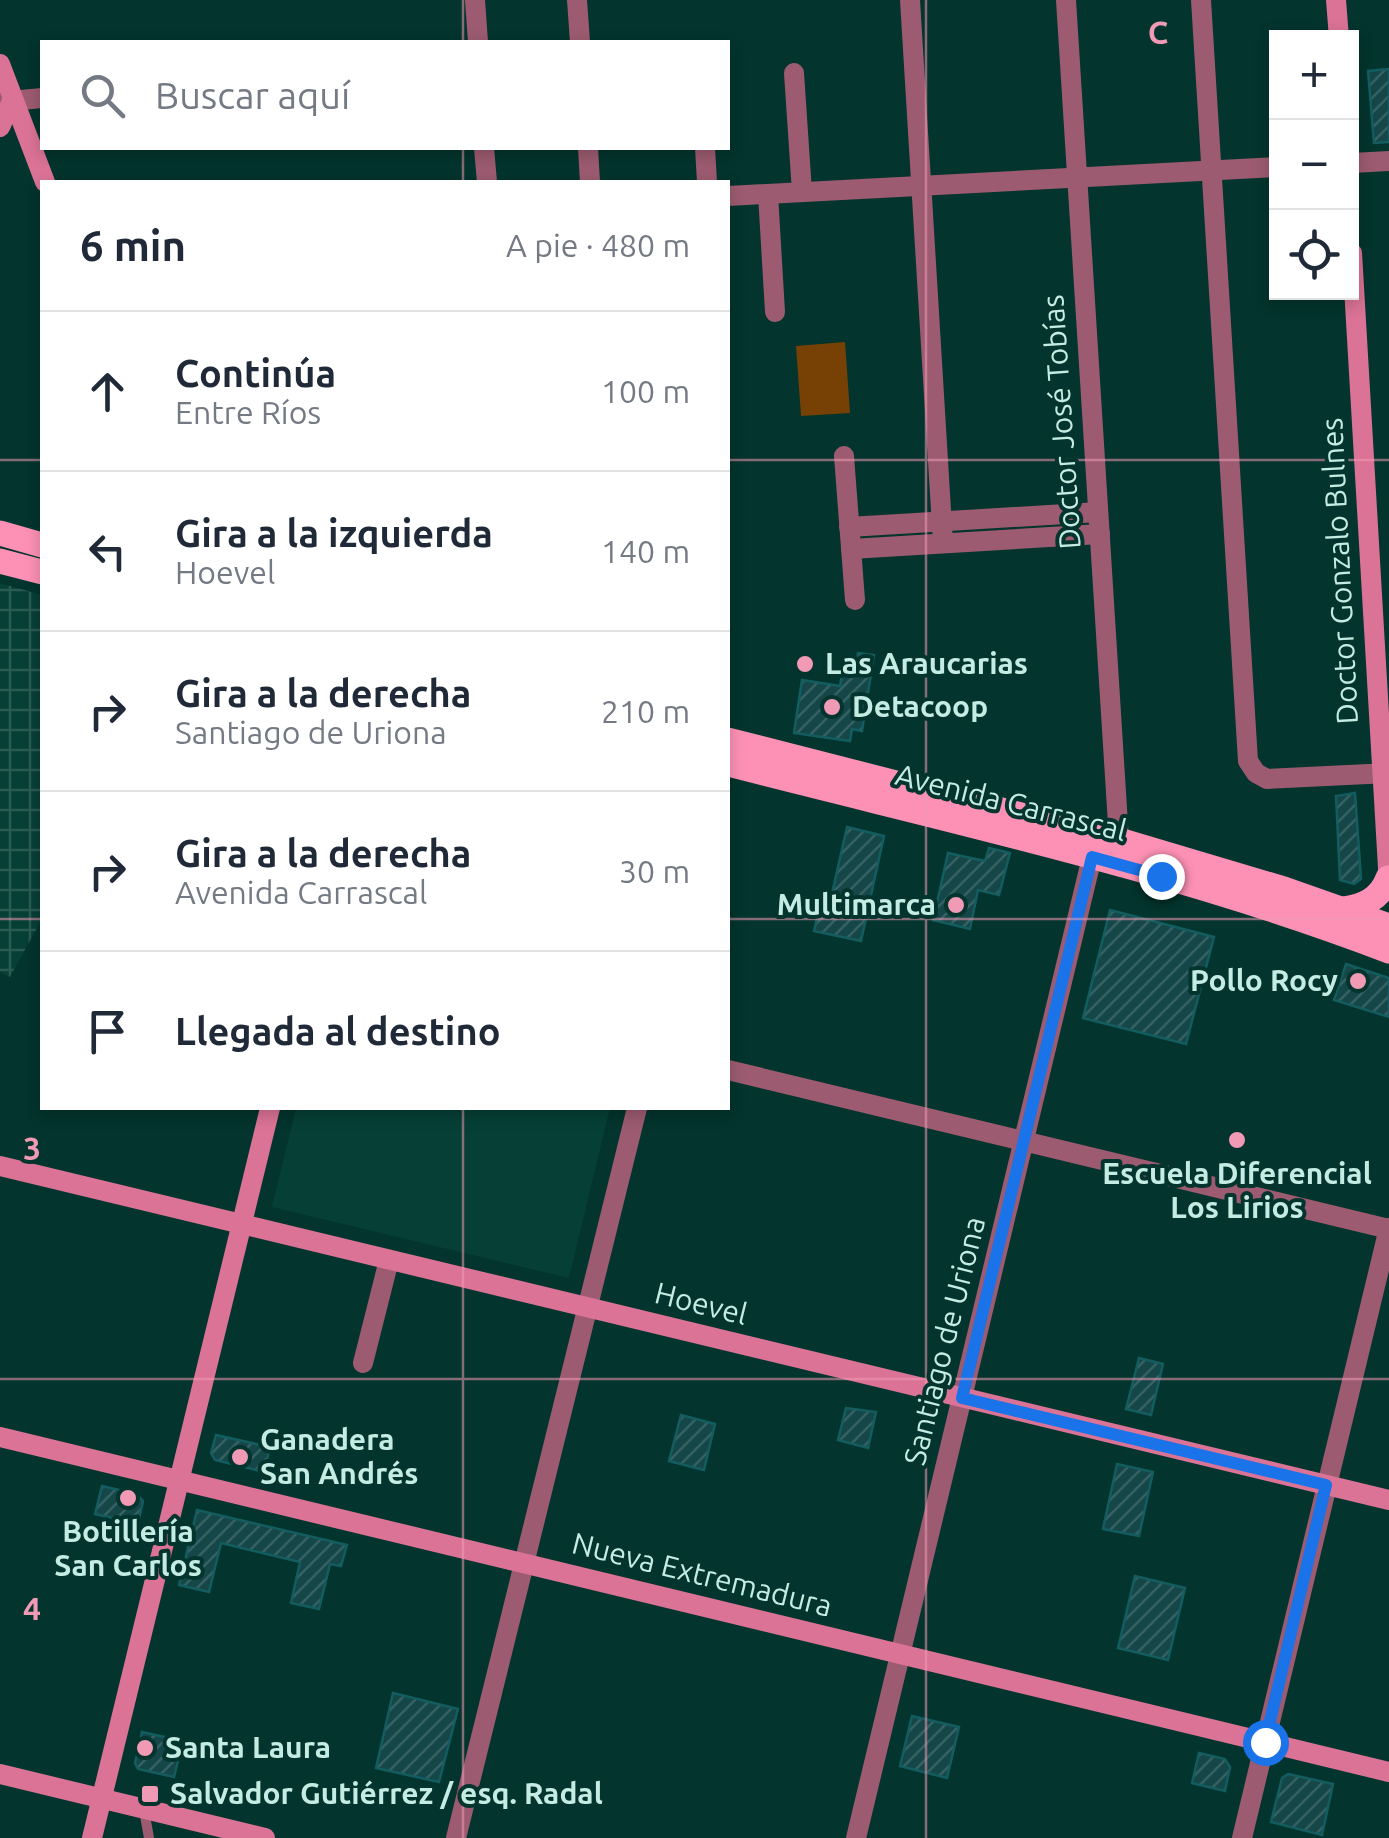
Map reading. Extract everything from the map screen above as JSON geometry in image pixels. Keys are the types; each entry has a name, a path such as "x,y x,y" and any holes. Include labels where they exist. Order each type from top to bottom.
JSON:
{"main road":[{"path":"0,534 40,544"},
{"path":"0,561 40,571"},
{"name":"Avenida Carrascal","path":"730,741 1119,840 1240,875 1389,926"},
{"name":"Avenida Carrascal","path":"730,765 1092,857 1228,896 1389,951"},
{"path":"1344,910 1373,900 1389,882"}],"street":[{"path":"475,0 478,40"},
{"path":"576,0 580,40"},
{"path":"910,0 943,544"},
{"name":"Doctor José Tobías","path":"1066,0 1119,840"},
{"path":"1201,0 1248,761 1256,774 1267,779 1386,774"},
{"path":"1336,0 1338,30"},
{"path":"0,64 7,100 45,180"},
{"path":"794,73 802,192"},
{"path":"7,100 40,98"},
{"path":"0,127 7,100"},
{"path":"484,150 487,180"},
{"path":"588,150 590,180"},
{"path":"705,150 706,180"},
{"path":"1359,163 1389,161"},
{"path":"730,196 1269,167"},
{"path":"768,194 775,312"},
{"name":"Doctor Gonzalo Bulnes","path":"1355,300 1386,774 1389,882"},
{"path":"844,456 855,600"},
{"path":"849,527 1098,512"},
{"path":"851,549 1100,534"},
{"name":"Santiago de Uriona","path":"856,1838 1092,857"},
{"path":"730,1070 1389,1228 1242,1838"},
{"path":"92,1838 270,1110"},
{"path":"456,1838 637,1110"},
{"name":"Hoevel","path":"0,1166 1389,1500"},
{"path":"363,1363 389,1260"},
{"name":"Nueva Extremadura","path":"0,1437 1389,1772"},
{"path":"0,1774 236,1835 265,1838"}],"lane":[{"path":"576,0 590,0"},
{"path":"144,1809 149,1838"}],"shaded area":[{"path":"845,342 850,413 801,416 796,346"},
{"path":"0,583 40,594 40,923 10,977 0,972"},
{"path":"296,1110 610,1110 569,1278 272,1207"}],"building":[{"path":"1389,69 1389,142 1374,143 1368,71"},
{"name":"Detacoop","path":"858,653 874,655 862,731 852,729 850,741 794,733 802,680 840,686 842,675 855,677"},
{"path":"1355,793 1361,879 1354,884 1340,880 1336,796"},
{"path":"847,827 884,836 861,941 814,931 820,905 829,907"},
{"name":"Multimarca","path":"989,848 1010,853 999,895 978,890 970,929 933,920 948,853 985,861"},
{"path":"1110,910 1214,937 1186,1044 1083,1018"},
{"path":"1346,964 1389,978 1389,1017 1334,1000"},
{"path":"1139,1358 1163,1364 1151,1415 1126,1409"},
{"path":"846,1408 876,1412 868,1448 838,1440"},
{"path":"681,1415 715,1424 704,1470 669,1461"},
{"name":"Ganadera San Andrés","path":"216,1435 270,1447 264,1472 215,1460 211,1453"},
{"path":"1117,1464 1153,1472 1139,1536 1103,1529"},
{"path":"102,1486 136,1494 143,1501 138,1524 95,1514"},
{"path":"197,1510 347,1545 341,1566 330,1564 319,1609 291,1603 300,1562 221,1543 209,1592 179,1585"},
{"path":"1135,1576 1185,1588 1168,1660 1118,1648"},
{"path":"393,1693 458,1709 439,1782 376,1768"},
{"path":"912,1716 959,1727 947,1778 900,1766"},
{"path":"142,1732 183,1741 174,1777 138,1769 135,1763"},
{"path":"1199,1753 1225,1759 1230,1767 1225,1791 1192,1783"},
{"path":"1288,1774 1333,1784 1322,1835 1271,1822 1282,1778"}],"place":[{"name":"Las Araucarias","path":"805,664"},
{"name":"Detacoop","path":"832,707"},
{"name":"Multimarca","path":"956,905"},
{"name":"Pollo Rocy","path":"1358,981"},
{"name":"Escuela Diferencial Los Lirios","path":"1237,1140"},
{"name":"Ganadera San Andrés","path":"240,1457"},
{"name":"Botillería San Carlos","path":"128,1498"},
{"name":"Santa Laura","path":"145,1748"},
{"name":"Salvador Gutiérrez / esq. Radal","path":"150,1794"}],"route":[{"path":"1161,876 1092,857 962,1398 1326,1485 1265,1742"}]}
